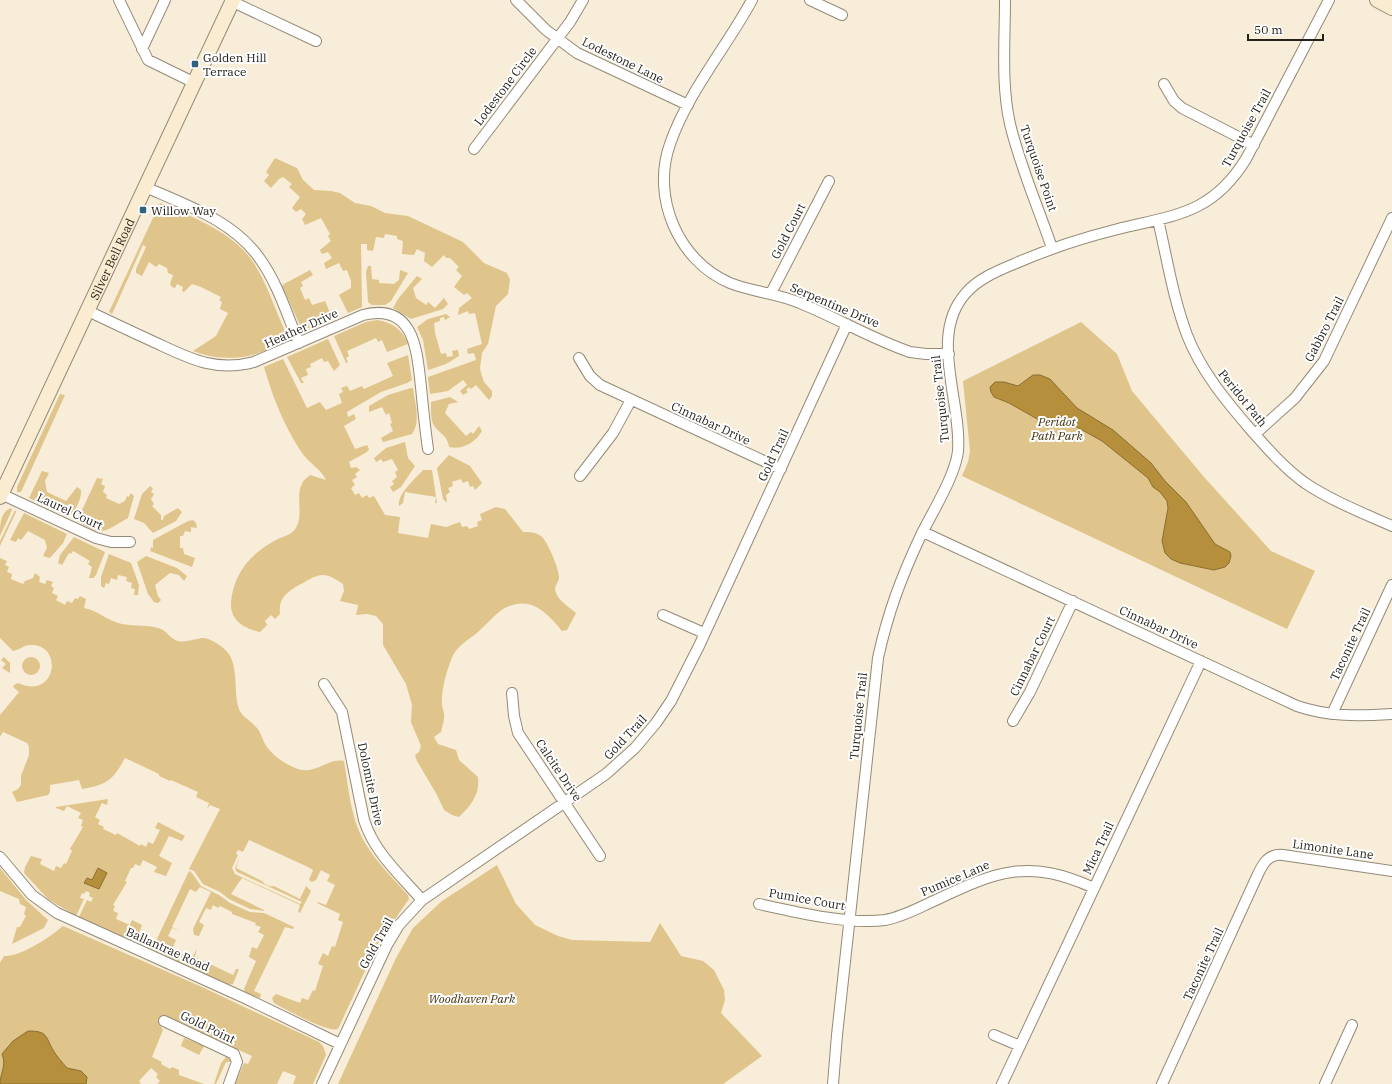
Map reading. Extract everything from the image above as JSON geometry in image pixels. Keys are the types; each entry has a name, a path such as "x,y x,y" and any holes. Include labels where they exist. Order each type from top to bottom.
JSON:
{"street":[{"path":"119,0 142,49 150,62 195,83"},
{"path":"142,49 165,0"},
{"name":"Lodestone Lane","path":"516,0 537,22 557,39 585,58 688,105"},
{"name":"Lodestone Circle","path":"474,149 557,39 583,0"},
{"name":"Serpentine Drive","path":"752,0 688,105 670,144 664,172 664,193 676,234 690,253 712,273 730,283 771,293 802,303 910,352 949,354"},
{"path":"810,0 842,15"},
{"name":"Turquoise Point","path":"1005,0 1005,90 1010,124 1019,156 1052,248"},
{"name":"Turquoise Trail","path":"833,1084 849,920 878,658 892,603 951,473 958,451 948,336 951,319 958,303 968,291 992,274 1052,248 1118,229 1188,212 1216,196 1233,179 1254,145 1329,0"},
{"path":"1377,0 1392,8"},
{"path":"233,1 316,41"},
{"name":"Silver Bell Road","path":"1,495 233,1"},
{"path":"1164,84 1174,101 1182,108 1254,145"},
{"name":"Gold Court","path":"771,293 829,181"},
{"path":"145,187 217,221 243,239 261,260 270,276 299,343"},
{"name":"Gabbro Trail","path":"1255,434 1300,394 1321,365 1336,337 1392,218"},
{"name":"Peridot Path","path":"1158,220 1179,311 1190,342 1214,384 1280,462 1304,482 1333,499 1392,526"},
{"name":"Heather Drive","path":"88,311 187,358 212,365 244,365 370,313 387,314 401,321 409,330 415,342 428,449"},
{"name":"Gold Trail","path":"322,1084 389,940 399,925 422,900 611,770 645,736 671,701 781,469 847,324"},
{"name":"Cinnabar Drive","path":"579,358 590,376 595,381 631,400 781,469"},
{"path":"580,476 614,434 631,400"},
{"name":"Laurel Court","path":"1,495 96,538 111,542 130,542"},
{"name":"Cinnabar Drive","path":"923,532 1297,706 1317,712 1354,716 1392,714"},
{"name":"Taconite Trail","path":"1332,714 1392,585"},
{"name":"Cinnabar Court","path":"1012,721 1030,692 1074,601"},
{"path":"663,615 704,633"},
{"name":"Mica Trail","path":"1002,1084 1201,661"},
{"name":"Dolomite Drive","path":"324,684 342,712 364,820 370,836 377,848 422,900"},
{"name":"Calcite Drive","path":"512,692 518,733 600,856"},
{"name":"Limonite Lane","path":"1270,857 1283,855 1392,871"},
{"name":"Ballantrae Road","path":"0,857 32,895 57,914 247,999 340,1044"},
{"name":"Taconite Trail","path":"1162,1084 1259,873 1266,860 1270,857"},
{"name":"Pumice Lane","path":"849,920 874,921 891,919 983,878 1006,872 1033,870 1048,872 1070,878 1094,888"},
{"name":"Pumice Court","path":"759,904 849,920"},
{"name":"Gold Point","path":"164,1021 234,1054 237,1062 229,1084"},
{"path":"1325,1084 1352,1025"},
{"path":"994,1035 1020,1046"}],"green space":[{"path":"275,158 297,168 303,180 314,190 340,193 355,203 371,206 385,213 408,216 463,242 484,263 507,273 510,280 508,294 496,306 488,344 482,353 480,368 481,373 484,382 492,391 492,396 489,400 476,385 471,389 469,387 466,390 468,392 463,395 460,391 467,385 463,380 448,391 430,394 428,377 476,360 474,353 468,354 467,349 482,344 475,313 469,314 468,311 458,315 459,308 472,298 467,293 464,295 454,287 462,276 456,270 459,267 450,258 446,258 444,255 432,267 424,261 425,253 417,249 414,255 402,254 403,241 397,239 397,236 385,234 384,238 376,237 373,251 367,250 367,244 361,244 362,307 348,313 339,295 351,288 351,281 347,270 343,271 339,263 326,269 324,263 332,258 328,252 322,254 320,250 331,241 328,236 330,234 321,218 305,225 302,219 306,214 301,209 296,212 292,208 300,197 289,187 292,184 283,177 279,179 271,188 264,181 269,175 266,172"},
{"path":"160,203 197,219 221,232 242,249 251,259 265,285 285,331 283,341 262,352 240,357 216,357 193,351 216,336 228,313 220,309 222,302 219,300 221,297 192,284 184,292 182,291 183,287 177,284 175,288 172,287 170,284 173,275 168,273 167,268 159,264 156,267 149,262 142,276 136,273 136,269 146,247 143,245 112,314 109,312"},
{"path":"368,266 371,266 372,279 379,280 379,283 394,284 399,280 400,270 408,273 391,301 385,305 372,305 368,302 366,272"},
{"path":"310,270 313,275 301,282 303,286 300,288 305,300 309,298 312,305 325,301 333,320 306,330 300,325 282,286"},
{"path":"417,276 422,279 413,288 416,298 426,305 428,302 435,308 444,298 448,304 443,309 411,319 393,308 398,299"},
{"path":"446,314 450,317 445,320 444,317 440,318 440,321 434,323 435,333 441,354 446,353 447,357 453,356 452,351 458,350 459,356 446,364 428,370 423,340 417,327 428,319"},
{"path":"377,320 392,325 400,331 408,344 387,352 382,340 378,342 376,338 347,351 349,356 346,358 348,362 346,363 334,336 366,322"},
{"name":"Peridot Path Park","path":"1081,322 1117,354 1132,391 1204,477 1271,551 1315,571 1287,629 962,476 968,462 970,451 963,381"},
{"path":"328,339 340,365 334,371 328,361 324,362 322,358 310,364 311,367 306,369 308,375 301,378 304,383 301,383 287,357"},
{"path":"408,355 412,380 381,392 347,412 348,417 354,414 356,419 344,426 355,449 367,445 369,449 367,452 349,462 351,468 356,467 360,470 355,474 357,477 352,480 355,485 351,488 355,495 359,493 362,498 367,495 369,498 374,496 385,515 400,517 398,533 428,538 431,524 446,527 460,522 462,527 467,526 469,529 478,526 477,522 482,520 480,514 496,507 505,509 523,532 535,533 544,539 553,556 559,574 555,587 557,596 576,613 567,630 562,631 544,612 531,605 514,605 505,608 460,646 451,660 443,688 443,723 441,732 434,737 438,744 456,750 459,760 478,777 478,789 474,799 459,817 444,810 417,761 415,755 419,752 421,746 411,722 412,705 406,684 383,645 383,624 376,616 367,614 356,615 358,605 340,601 344,591 343,584 336,579 322,575 299,585 284,596 280,604 280,614 275,619 271,615 265,621 267,625 260,632 239,623 231,609 231,602 236,581 246,564 260,550 278,539 290,534 296,528 299,517 299,494 303,481 310,475 326,480 302,453 290,433 275,401 264,367 283,359 307,408 320,402 326,410 342,403 339,394 343,392 341,388 347,386 350,391 362,386 364,389 393,376 387,363"},
{"path":"413,388 417,412 415,429 412,434 383,442 381,438 393,431 390,424 392,423 389,413 386,415 382,407 369,412 369,406 388,395"},
{"path":"60,394 65,395 21,492 17,492 17,487"},
{"path":"450,397 458,402 449,404 445,413 466,436 471,432 473,434 479,426 482,431 476,439 468,445 454,448 449,447 446,438 433,424 431,402"},
{"path":"405,442 408,458 415,466 401,487 393,492 390,487 394,484 392,481 397,477 395,472 398,470 392,459 383,462 381,459 376,462 374,458 386,448"},
{"path":"449,455 470,466 482,483 475,490 473,486 470,487 468,481 463,483 461,479 452,482 453,486 448,488 450,492 446,495 446,502 443,499 437,468"},
{"path":"423,470 432,470 437,503 435,503 436,497 405,492 403,503 399,506 399,501 404,492 411,482"},
{"path":"42,471 49,473 45,481 47,492 66,501 77,487 81,490 78,505 69,517 29,498"},
{"path":"97,478 103,479 101,484 105,486 103,492 107,495 106,498 119,504 125,501 127,496 129,497 131,493 134,496 128,518 104,531 93,530 77,521"},
{"path":"150,486 153,488 151,492 154,494 151,499 154,504 152,506 161,515 161,520 163,520 164,516 178,508 182,512 176,521 153,533 144,523 134,519 142,494"},
{"path":"11,508 12,510 0,536 3,516 7,510"},
{"path":"15,510 16,512 0,546 0,541"},
{"path":"24,513 67,534 63,543 50,558 43,556 47,548 45,540 28,531 21,540 18,538 16,542 10,540"},
{"path":"193,520 196,523 197,528 191,527 191,532 185,531 183,536 180,536 180,548 183,548 184,554 195,558 192,567 150,551 151,547 153,548 153,540 188,521"},
{"path":"74,537 105,552 96,575 93,578 89,578 92,567 88,564 90,561 73,551 71,554 69,553 62,565 58,563 60,555"},
{"path":"109,554 131,563 139,585 138,595 134,595 135,589 131,588 132,583 126,581 127,577 118,575 117,580 111,578 109,584 106,583 104,588 101,586 101,577"},
{"path":"146,556 177,568 187,576 184,581 179,575 170,573 155,585 158,596 161,600 158,603 154,602 148,594 137,562"},
{"path":"0,558 7,561 5,565 9,567 7,572 12,574 11,579 23,584 25,581 33,578 35,573 40,577 39,582 45,584 47,580 53,582 51,586 54,588 52,593 58,596 56,600 65,605 67,601 72,603 75,598 78,599 80,596 86,599 84,608 94,611 117,623 156,627 163,630 173,639 178,641 202,638 209,639 216,643 226,650 231,658 235,671 239,709 260,732 267,748 285,763 301,770 314,769 332,762 344,761 352,809 362,838 376,858 408,895 409,899 377,945 338,1029 325,1027 306,1020 274,1003 272,998 276,994 300,1003 302,998 308,1000 313,990 315,991 323,966 318,964 323,953 328,956 332,946 335,947 343,922 338,920 340,914 317,903 326,905 335,885 327,881 330,875 321,870 316,880 312,882 309,880 313,870 249,840 243,852 238,850 236,854 238,855 232,868 235,874 300,904 302,902 237,872 235,868 240,856 236,868 262,881 264,884 274,886 300,899 306,886 311,891 300,913 298,912 300,905 242,878 231,894 295,925 266,911 250,909 229,899 220,892 203,884 194,871 189,869 220,809 210,805 207,809 209,803 196,797 198,792 159,776 159,774 125,758 117,772 98,786 82,789 79,780 50,785 50,792 48,795 17,802 12,792 18,789 21,785 21,776 29,755 29,747 27,743 3,732 0,737 0,715 19,692 13,687 14,685 18,683 31,686 41,684 48,678 51,670 51,661 48,653 41,647 28,645 13,651 0,638"},
{"path":"4,657 10,663 10,673 2,668 6,664 1,660"},
{"path":"27,657 35,657 40,662 38,673 35,675 27,675 22,670 22,662"},
{"path":"108,799 107,805 102,803 95,817 100,820 98,824 104,827 103,829 116,835 117,833 140,846 141,844 146,847 148,842 153,844 160,830 155,828 158,822 185,836 182,841 169,836 159,856 172,863 166,876 154,872 157,867 143,860 140,866 135,864 133,868 131,868 125,881 127,882 113,905 115,906 113,911 118,913 116,919 130,925 132,920 142,925 139,934 132,938 126,938 79,917 87,900 91,902 93,898 89,896 90,893 86,891 84,894 82,893 80,898 84,899 76,916 48,899 24,873 25,867 31,856 42,859 40,864 54,871 56,866 61,868 64,863 66,864 72,851 70,849 83,827 81,826 83,820 78,818 81,813 67,806 64,811 56,807"},
{"name":"Woodhaven Park","path":"497,865 516,904 535,925 558,936 572,940 650,942 660,923 681,956 703,961 714,970 724,990 725,1000 721,1013 762,1056 723,1084 338,1084 396,958 413,928 442,901"},
{"path":"0,868 26,900 48,920 44,928 12,944 17,927 20,927 26,916 24,914 26,907 20,904 19,899 0,891"},
{"path":"189,871 201,886 219,895 230,903 250,912 264,913 294,927 293,929 285,927 254,991 261,994 260,998 245,993 244,989 256,961 249,957 252,947 257,949 264,935 258,932 261,927 255,925 256,923 232,914 232,912 220,906 218,908 213,905 211,910 206,908 199,922 204,925 199,936 194,935 193,929 211,892 200,887 196,892 190,889 172,927 179,931 172,928 168,936 176,940 172,949 192,958 197,949 195,957 233,975 236,969 239,969 233,984 227,985 147,948 150,939 156,941"},
{"path":"63,926 202,987 319,1042 323,1046 326,1055 313,1084 293,1084 296,1076 283,1071 277,1084 235,1084 244,1063 248,1064 252,1056 164,1016 160,1025 163,1030 152,1057 162,1062 161,1064 170,1069 172,1067 179,1070 179,1075 204,1084 157,1084 160,1081 156,1077 158,1074 151,1068 139,1081 141,1084 0,1084 0,963 4,956 27,950 43,941"},
{"path":"184,1038 204,1046 199,1055 181,1046"},
{"path":"226,1057 232,1059 232,1062 226,1062 216,1084 214,1084 221,1063"}],"shaded area":[{"path":"1033,375 1040,375 1050,379 1077,408 1113,430 1151,463 1165,481 1186,502 1215,544 1230,552 1231,556 1229,563 1225,567 1214,570 1180,563 1171,559 1165,553 1162,541 1168,508 1167,501 1160,492 1153,487 1148,478 1102,441 1075,426 1048,424 1009,403 994,397 991,392 990,387 995,382 1004,382 1018,386"},
{"path":"98,868 107,873 99,889 84,883 87,878 92,880"},
{"path":"28,1031 43,1033 55,1053 67,1068 81,1071 87,1077 86,1084 0,1084 4,1066 2,1054 13,1041"}],"place":[{"name":"Golden Hill Terrace","path":"195,64"},
{"name":"Willow Way","path":"143,210"}]}
